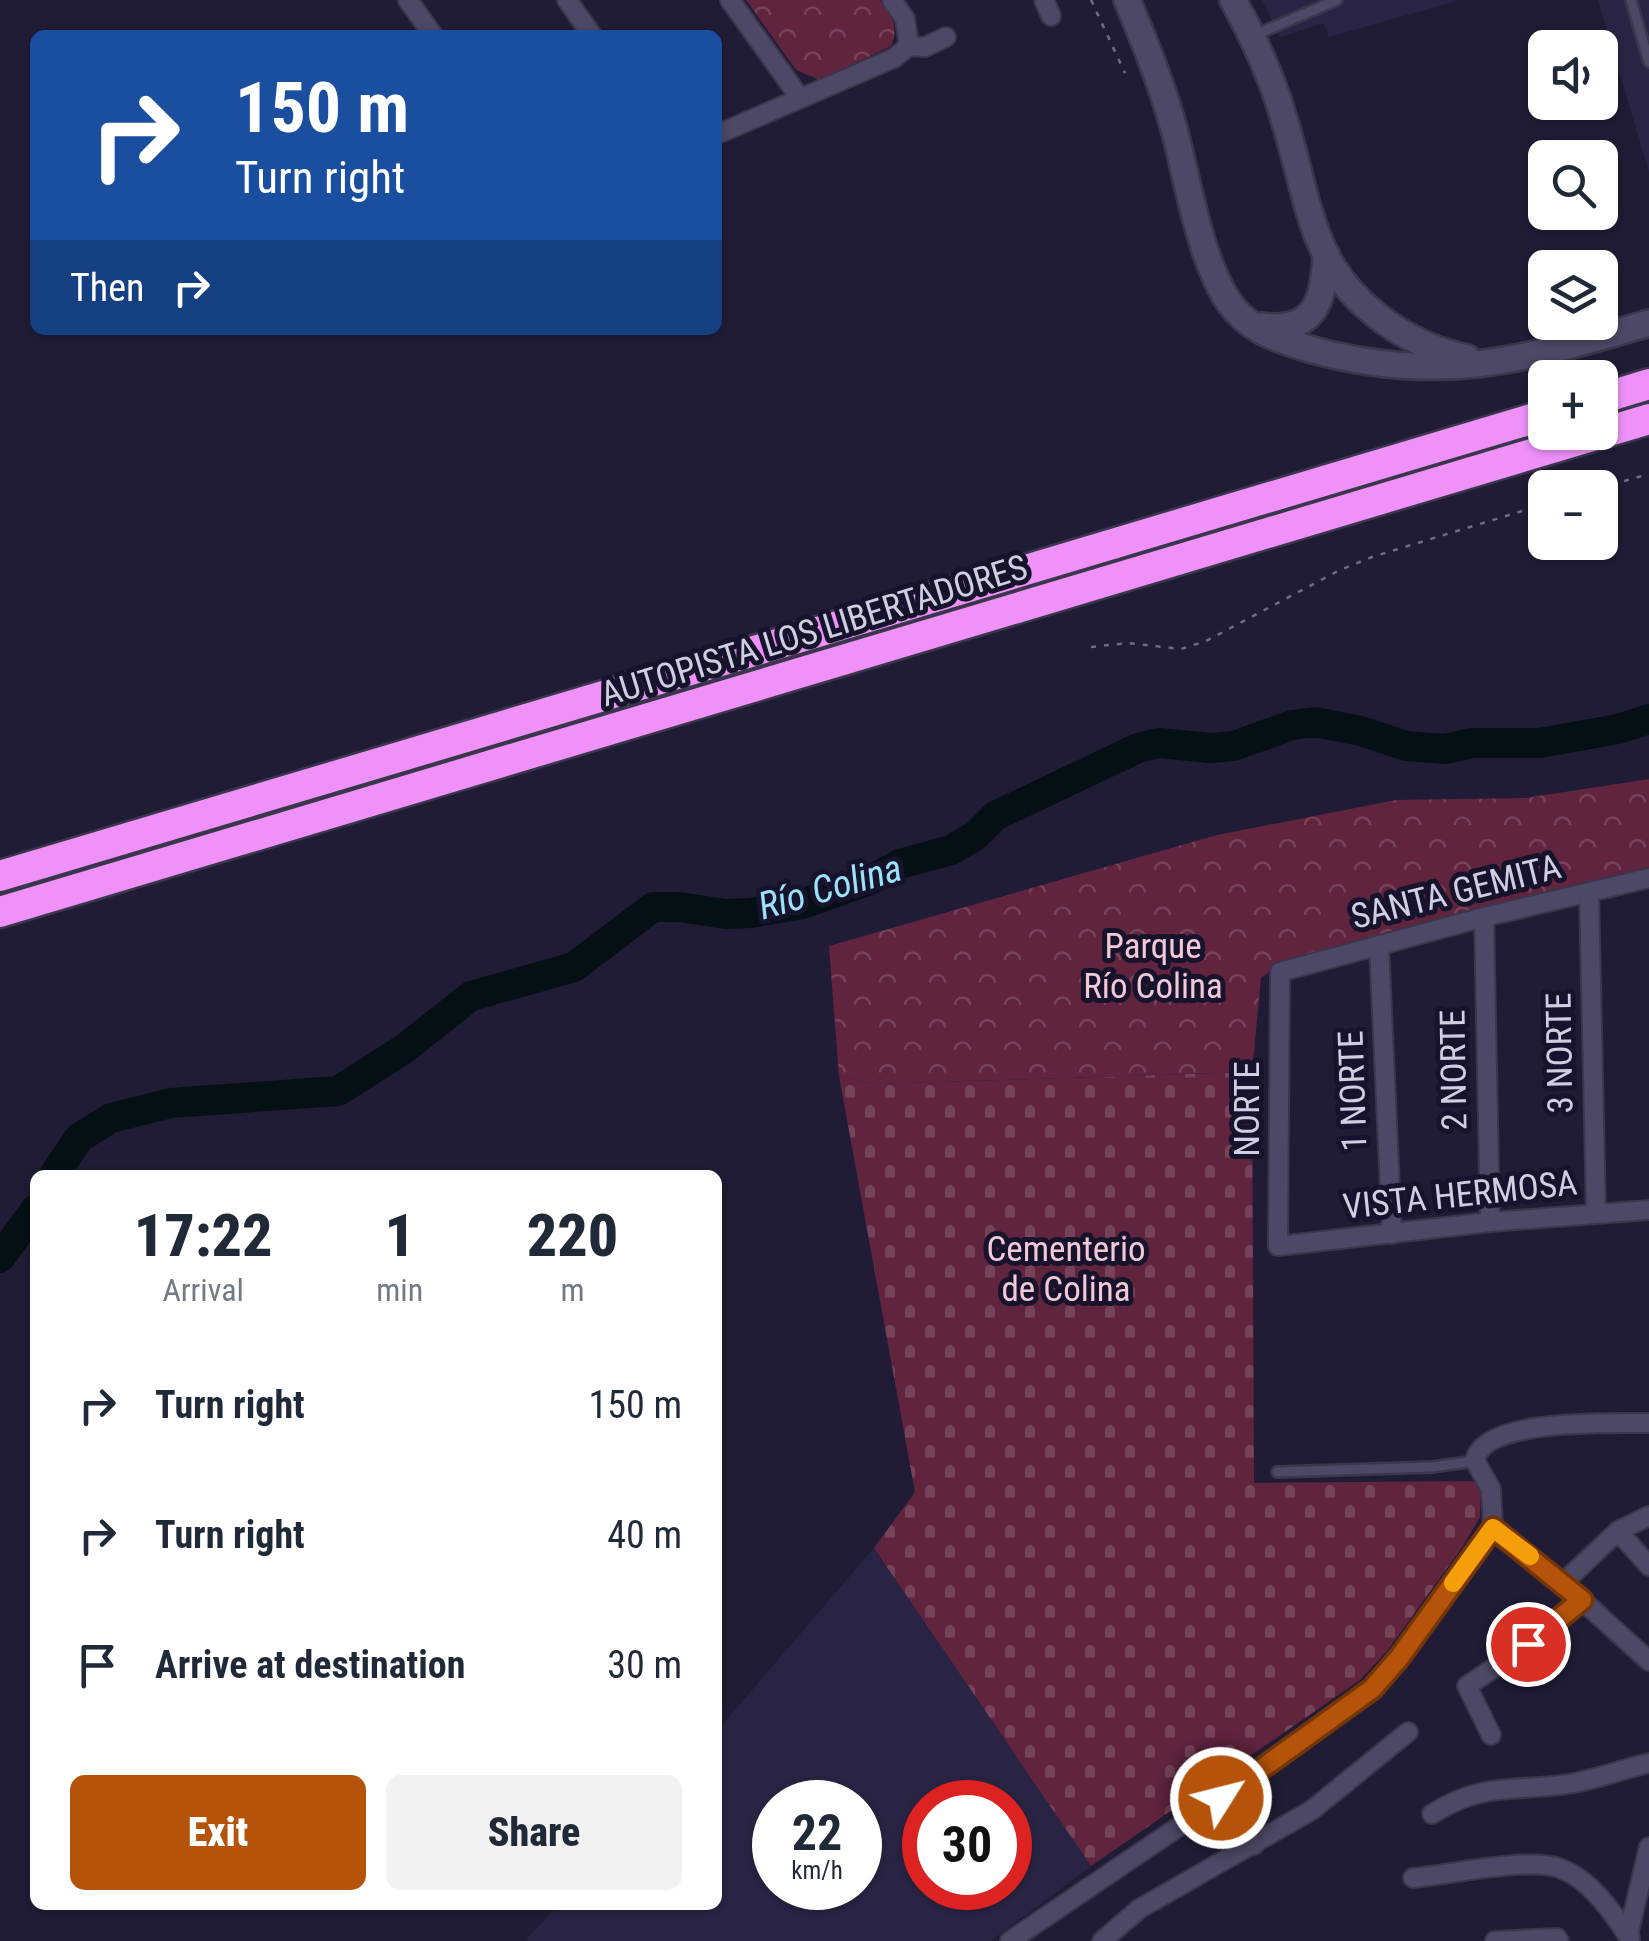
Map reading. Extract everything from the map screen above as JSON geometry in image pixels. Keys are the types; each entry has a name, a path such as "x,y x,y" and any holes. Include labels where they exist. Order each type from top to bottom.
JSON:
{"highway":[{"path":"1618,393 1649,384"},
{"name":"AUTOPISTA LOS LIBERTADORES","path":"0,876 1528,420"},
{"name":"AUTOPISTA LOS LIBERTADORES","path":"0,912 1649,420"}],"street":[{"path":"408,0 429,30"},
{"path":"567,0 588,30"},
{"path":"730,0 800,98"},
{"path":"892,0 906,18 909,46"},
{"path":"1128,0 1162,91 1214,274 1224,295 1247,322 1284,342 1388,365 1456,367 1528,358 1649,323"},
{"path":"1233,0 1253,36 1285,120 1326,254 1355,294 1401,332 1447,353 1502,363"},
{"path":"722,132 894,58 909,46 925,48 946,37"},
{"path":"1247,322 1281,328 1306,318 1322,292 1326,254"},
{"name":"SANTA GEMITA","path":"1280,972 1649,878"},
{"name":"3 NORTE","path":"1589,892 1596,1213"},
{"name":"2 NORTE","path":"1484,917 1490,1222"},
{"name":"1 NORTE","path":"1379,945 1392,1234"},
{"name":"NORTE","path":"1278,1246 1280,972"},
{"name":"VISTA HERMOSA","path":"1278,1246 1490,1222 1649,1210"},
{"path":"1010,1941 1221,1798 1372,1689 1493,1528 1491,1489 1475,1461 1479,1449 1495,1436 1570,1425 1649,1423"},
{"path":"1563,1582 1618,1531 1649,1516"},
{"path":"1493,1528 1563,1582 1649,1660"},
{"path":"1618,1531 1649,1566"},
{"path":"1491,1735 1467,1686 1582,1600"},
{"path":"1102,1941 1129,1915 1254,1845 1345,1786 1408,1732"},
{"path":"1432,1814 1462,1798 1494,1788 1574,1782 1649,1763"},
{"path":"1221,1798 1254,1845"},
{"path":"1630,1939 1640,1919 1649,1847"},
{"path":"1413,1878 1516,1866 1562,1868 1615,1915 1630,1939"},
{"path":"1495,1941 1558,1939"},
{"path":"1111,1941 1122,1941"}],"lane":[{"path":"1253,36 1338,0"},
{"path":"1631,0 1649,62"},
{"path":"1278,1472 1432,1467 1475,1461"}],"path":[{"path":"1091,0 1125,73"},
{"path":"1618,483 1649,474"},
{"path":"1091,647 1128,643 1181,649 1206,641 1372,556 1528,509"}],"shaded area":[{"path":"1262,0 1460,0 1329,37 1324,23 1280,37"},
{"path":"1598,0 1649,0 1649,172 1618,67 1618,30 1607,30"},
{"path":"874,1548 1091,1866 991,1941 525,1941 553,1910 722,1910 722,1725"}],"green space":[{"path":"746,0 880,0 893,22 891,46 820,80 796,70"},
{"name":"Parque Río Colina","path":"1649,779 1649,875 1276,967 1261,978 1252,1072 873,1084 839,1076 829,946 1217,835 1396,800 1526,798"},
{"name":"Cementerio de Colina","path":"1252,1072 1254,1483 1481,1481 1480,1517 1387,1651 1360,1680 1091,1866 874,1548 915,1492 839,1076 873,1084"}],"waterway":[{"name":"Río Colina","path":"57,1170 79,1138 111,1118 171,1103 338,1091 404,1049 471,996 574,967 653,907 725,914 802,904 870,880 900,864 951,850 975,836 995,816 1138,748 1159,743 1234,746 1292,725 1315,722 1361,731 1406,746 1445,749 1473,743 1540,743 1618,729 1649,719"},
{"name":"Río Colina","path":"0,1258 30,1217"}],"slow traffic":[{"path":"1453,1583 1493,1528 1530,1556"}],"route":[{"path":"1221,1798 1372,1689 1493,1528 1582,1600 1528,1644"}]}
